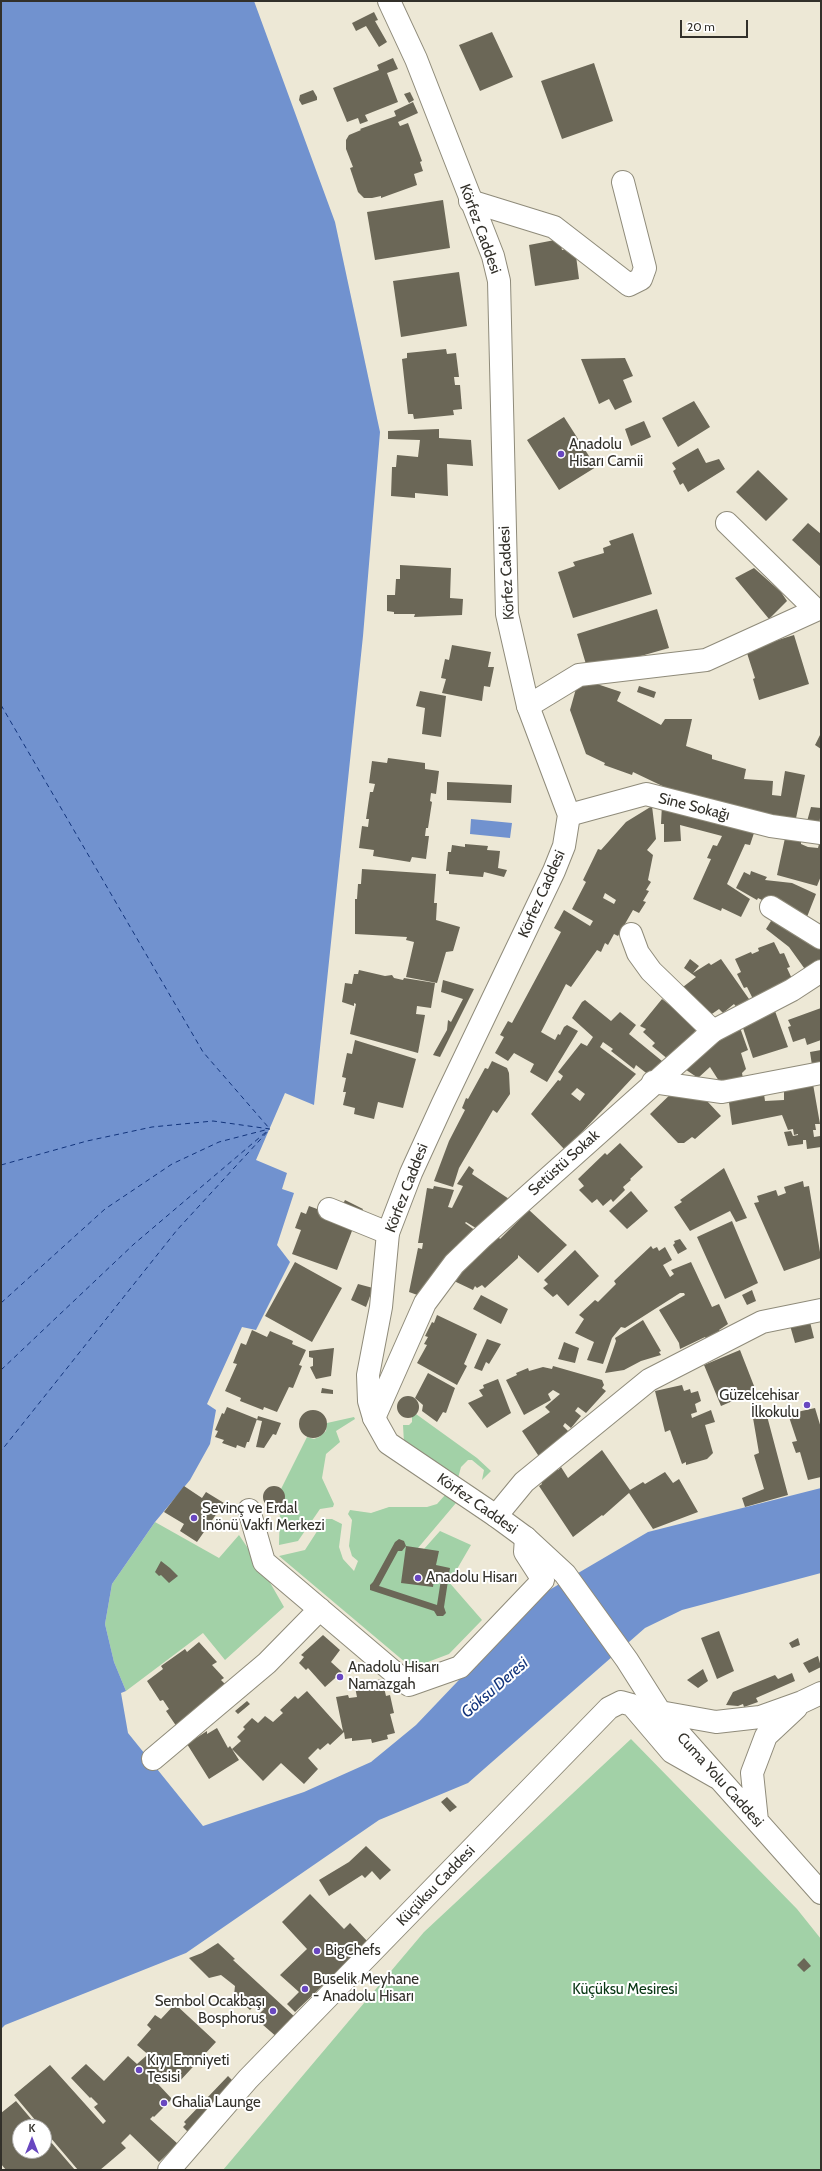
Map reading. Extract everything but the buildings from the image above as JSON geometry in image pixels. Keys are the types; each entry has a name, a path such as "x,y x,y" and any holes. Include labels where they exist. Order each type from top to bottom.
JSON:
{"street":[{"name":"Körfez Caddesi","path":"389,1 416,59 470,201 493,256 499,280 507,614 528,706 569,816 564,846 554,871 411,1173 388,1233 380,1308 368,1375 369,1401 374,1418 388,1443 526,1538 565,1574 627,1660"},
{"path":"470,201 554,227 629,285 641,279 645,268 623,182"},
{"path":"528,706 579,675 706,660 816,610 727,523"},
{"name":"Sine Sokağı","path":"569,816 646,794 771,826 818,835"},
{"path":"771,907 821,938"},
{"path":"631,934 638,953 651,971 713,1030"},
{"name":"Setüstü Sokak","path":"374,1418 424,1302 454,1264 653,1082 713,1030 792,990 821,971"},
{"path":"653,1082 722,1092 821,1073"},
{"path":"328,1210 388,1233"},
{"path":"496,1516 524,1482 649,1380 762,1322 821,1310"},
{"path":"250,1510 264,1562 409,1685 460,1666 543,1580 525,1552 526,1538"},
{"path":"153,1759 267,1663 320,1609"},
{"name":"Cuma Yolu Caddesi","path":"627,1660 660,1712 821,1893"},
{"path":"660,1712 716,1722 760,1717 802,1702 821,1693"},
{"name":"Küçüksu Caddesi","path":"169,2170 248,2080 609,1708 621,1702 632,1705 672,1752 720,1780"},
{"path":"757,1821 752,1773 766,1736 802,1702"}],"green space":[{"path":"416,1414 477,1458 491,1471 482,1480 484,1470 472,1460 468,1460 461,1467 457,1482 404,1443 403,1425 409,1425 412,1422 412,1417"},
{"path":"354,1417 355,1419 336,1431 340,1442 326,1454 322,1478 334,1504 333,1507 320,1509 298,1541 279,1545 280,1506 285,1498 281,1489 307,1437 314,1439 319,1437 326,1431 327,1423"},
{"path":"446,1494 461,1497 418,1548 424,1549 440,1531 471,1545 453,1576 449,1575 448,1581 482,1620 449,1654 412,1668 279,1556 305,1550 325,1519 332,1519 342,1524 339,1547 343,1559 354,1571 358,1561 352,1556 349,1546 352,1520 348,1514 350,1510 371,1513 389,1507 427,1507 437,1504"},
{"path":"155,1522 219,1558 239,1535 264,1572 284,1607 225,1660 203,1633 126,1691 114,1662 105,1624 112,1584"},
{"name":"Küçüksu Mesiresi","path":"631,1739 797,1909 821,1939 821,2170 223,2170 424,1932"}],"water":[{"name":"Göksu Deresi","path":"1,1 254,1 335,222 380,432 363,636 314,1105 285,1093 256,1160 287,1173 282,1189 294,1193 277,1245 290,1262 256,1330 242,1327 207,1404 216,1410 210,1444 190,1480 155,1522 112,1584 105,1624 114,1662 126,1691 121,1693 128,1733 203,1826 304,1792 371,1762 416,1725 539,1596 648,1532 821,1488 821,1573 682,1610 645,1628 468,1783 379,1820 186,1953 5,2025 1,2029"},
{"path":"471,819 512,823 510,838 470,834"}],"ferry route":[{"path":"1,705 203,1052 269,1128"},
{"path":"1,1165 87,1141 152,1127 213,1121 270,1129 177,1230 1,1451"},
{"path":"1,1303 105,1209 172,1164 219,1142 269,1129"},
{"path":"1,1370 134,1244 266,1132"}],"place":[{"name":"Anadolu Hisarı Camii","path":"561,454"},
{"name":"Güzelcehisar İlkokulu","path":"807,1405"},
{"name":"Sevinç ve Erdal İnönü Vakfı Merkezi","path":"194,1518"},
{"name":"Anadolu Hisarı","path":"418,1578"},
{"name":"Anadolu Hisarı Namazgah","path":"340,1677"},
{"name":"BigChefs","path":"317,1951"},
{"name":"Buselik Meyhane - Anadolu Hisarı","path":"305,1989"},
{"name":"Sembol Ocakbaşı Bosphorus","path":"273,2011"},
{"name":"Kıyı Emniyeti Tesisi","path":"139,2070"},
{"name":"Ghalia Launge","path":"164,2103"}]}
